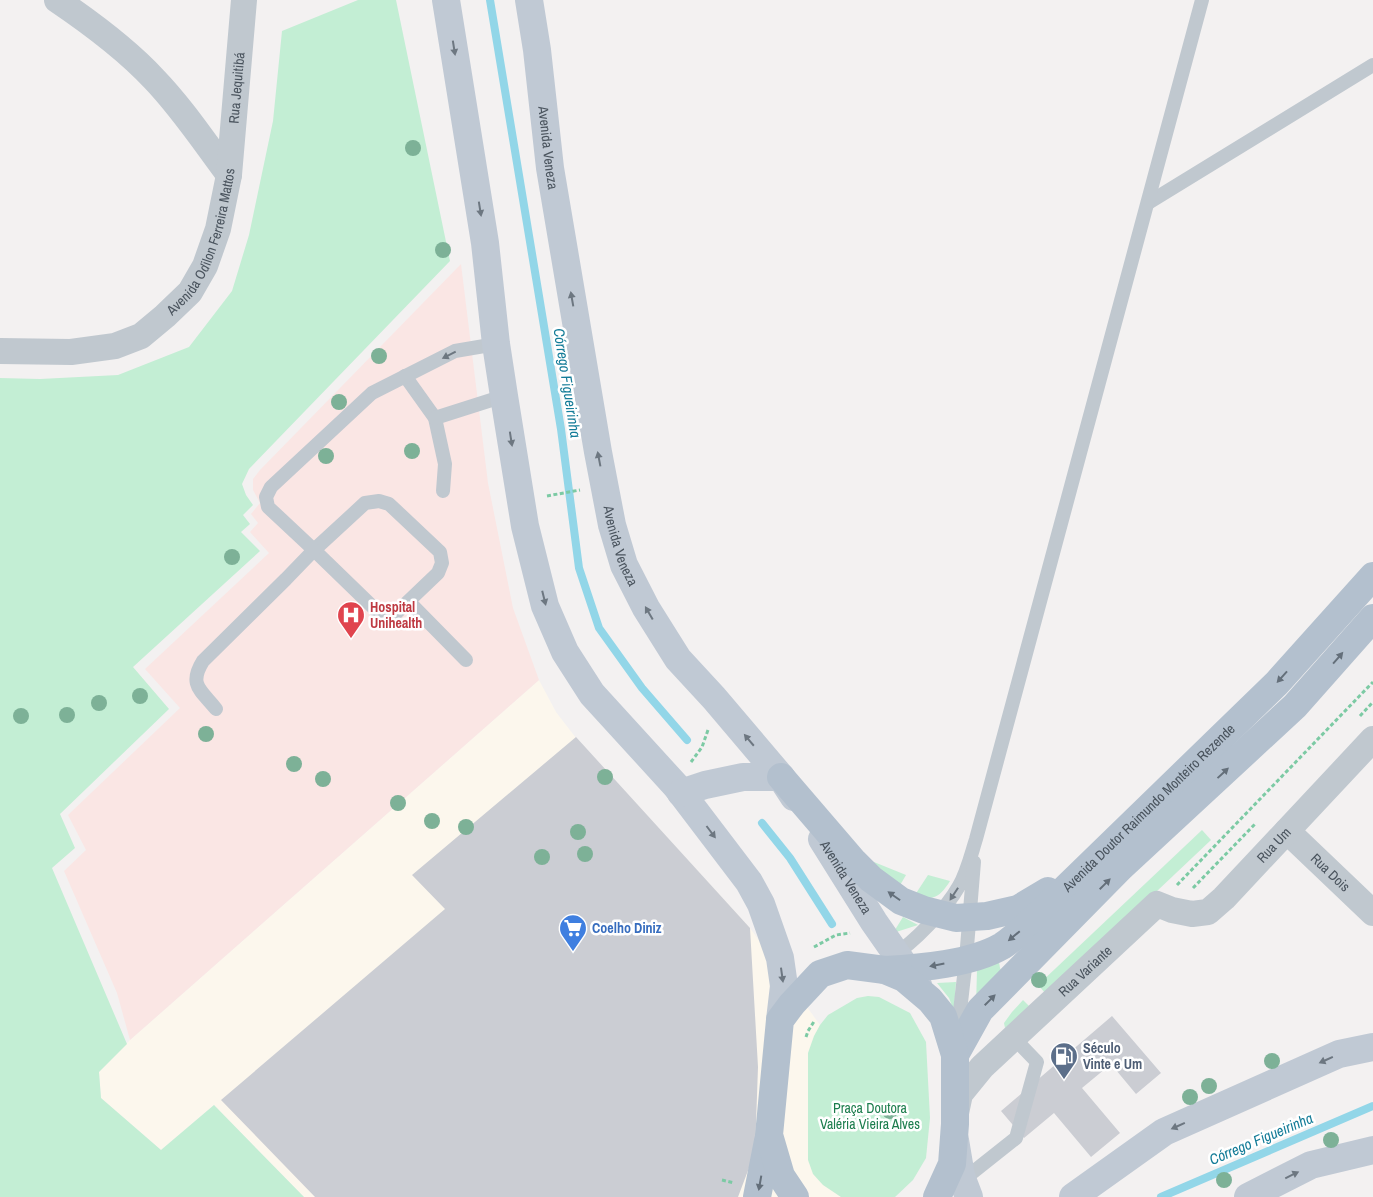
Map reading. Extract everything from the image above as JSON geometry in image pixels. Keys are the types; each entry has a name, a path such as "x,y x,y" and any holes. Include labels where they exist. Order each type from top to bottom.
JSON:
{"main road":[{"path":"446,0 485,243 496,344 525,526 545,606 565,652 592,694 681,793 735,864 762,904 780,958 784,986 769,1135 757,1197"},
{"name":"Avenida Veneza","path":"529,0 537,50 550,168 592,423 612,525 624,565 646,608 678,659 710,693 781,777 889,965"},
{"name":"Avenida Doutor Raimundo Monteiro Rezende","path":"889,965 919,968 966,959 985,954 1003,946 1034,919 1201,759 1277,683 1373,576"},
{"name":"Avenida Doutor Raimundo Monteiro Rezende","path":"955,1055 980,1010 1121,867 1295,706 1373,618"},
{"path":"681,793 705,785 743,777 781,777 854,862 871,879 901,900 924,910 956,918 987,916 1018,909 1045,893 1096,852 1201,759"},
{"path":"780,1020 820,974 847,966 889,965 930,1000 943,1016 955,1055 955,1125 952,1164 937,1197"},
{"path":"1073,1197 1164,1132 1339,1054 1373,1047"},
{"path":"955,1125 966,1188"},
{"path":"769,1135 781,1176 796,1197"},
{"path":"1248,1197 1312,1166 1373,1150"}],"street":[{"name":"Avenida Odilon Ferreira Mattos","path":"0,351 88,350 115,346 141,336 190,292 205,266 218,229 229,175 154,78 90,24 56,0"},
{"name":"Rua Jequitibá","path":"229,175 244,0"},
{"name":"Rua Um","path":"1157,904 1183,913 1208,912 1224,898 1373,739"},
{"name":"Rua Dois","path":"1287,831 1373,914"},
{"name":"Rua Variante","path":"955,1125 963,1087 1012,1037 1157,904"},
{"name":"Rua Variante","path":"955,1055 960,1060 971,1059 1012,1037"}],"lane":[{"path":"889,965 946,906 959,886 976,839 1202,0"},
{"path":"1148,203 1373,65"},
{"path":"216,709 197,686 196,673 203,661 314,550 365,502 379,501 389,504 440,552 442,563 438,573 410,602 394,615 379,613 314,550 268,507 266,497 271,488 372,393 455,352 496,344"},
{"path":"405,376 435,418 445,464 443,491"},
{"path":"435,418 504,396"},
{"path":"410,602 466,660"},
{"path":"955,1055 966,959 976,839"},
{"path":"966,1188 1016,1138 1037,1062 1012,1037"}],"path":[{"path":"544,496 581,490"},
{"path":"1157,904 1373,682"},
{"path":"689,766 702,747 710,726"},
{"path":"814,947 836,936 852,932"},
{"path":"804,1045 808,1031 818,1017"}],"shaded area":[{"name":"Hospital Unihealth","path":"461,264 488,483 513,608 539,680 130,1040 117,993 64,871 86,850 68,815 180,708 145,669 269,553 250,532 258,523 251,514 260,503 253,490 253,479"},
{"name":"Coelho Diniz","path":"539,680 556,712 576,738 750,928 820,1025 808,1053 834,1192 841,1197 304,1197 214,1105 161,1150 101,1098 99,1072 130,1040"}],"green space":[{"path":"358,0 396,0 450,261 249,469 242,484 246,495 253,505 243,515 250,524 241,532 260,551 133,667 169,709 60,814 75,848 52,868 127,1044 99,1072 101,1098 161,1150 214,1105 304,1197 0,1197 0,378 40,379 118,375 189,347 232,291 249,235 273,121 282,31"},
{"path":"1202,830 1211,840 1047,995 1038,985"},
{"path":"869,860 906,875 896,892"},
{"path":"928,875 950,881 942,892 934,897 913,898"},
{"path":"903,917 918,925 893,933"},
{"path":"999,962 1005,978 976,1006 977,970"},
{"path":"956,982 954,1011 949,998 937,983"},
{"name":"Praça Doutora Valéria Vieira Alves","path":"879,997 910,1013 926,1042 930,1118 926,1158 913,1180 895,1197 841,1197 823,1185 813,1174 808,1160 808,1053 814,1036 828,1015 857,998"},
{"path":"1023,1000 1033,1010 1005,1028 1004,1023"}],"building":[{"name":"Coelho Diniz","path":"576,737 750,928 758,1067 755,1152 738,1197 315,1197 221,1100 445,909 412,875"},
{"name":"Século Vinte e Um","path":"1112,1016 1161,1073 1136,1094 1111,1064 1082,1088 1120,1133 1091,1157 1054,1113 1024,1138 1001,1111"}],"waterway":[{"name":"Córrego Figueirinha","path":"490,0 561,429 579,568 599,628 642,688 687,740"},
{"name":"Córrego Figueirinha","path":"762,823 790,858 832,924"},
{"name":"Córrego Figueirinha","path":"1161,1197 1373,1106"}],"place":[{"name":"Hospital Unihealth","path":"351,639"},
{"name":"Coelho Diniz","path":"573,952"},
{"name":"Século Vinte e Um","path":"1064,1080"}]}
